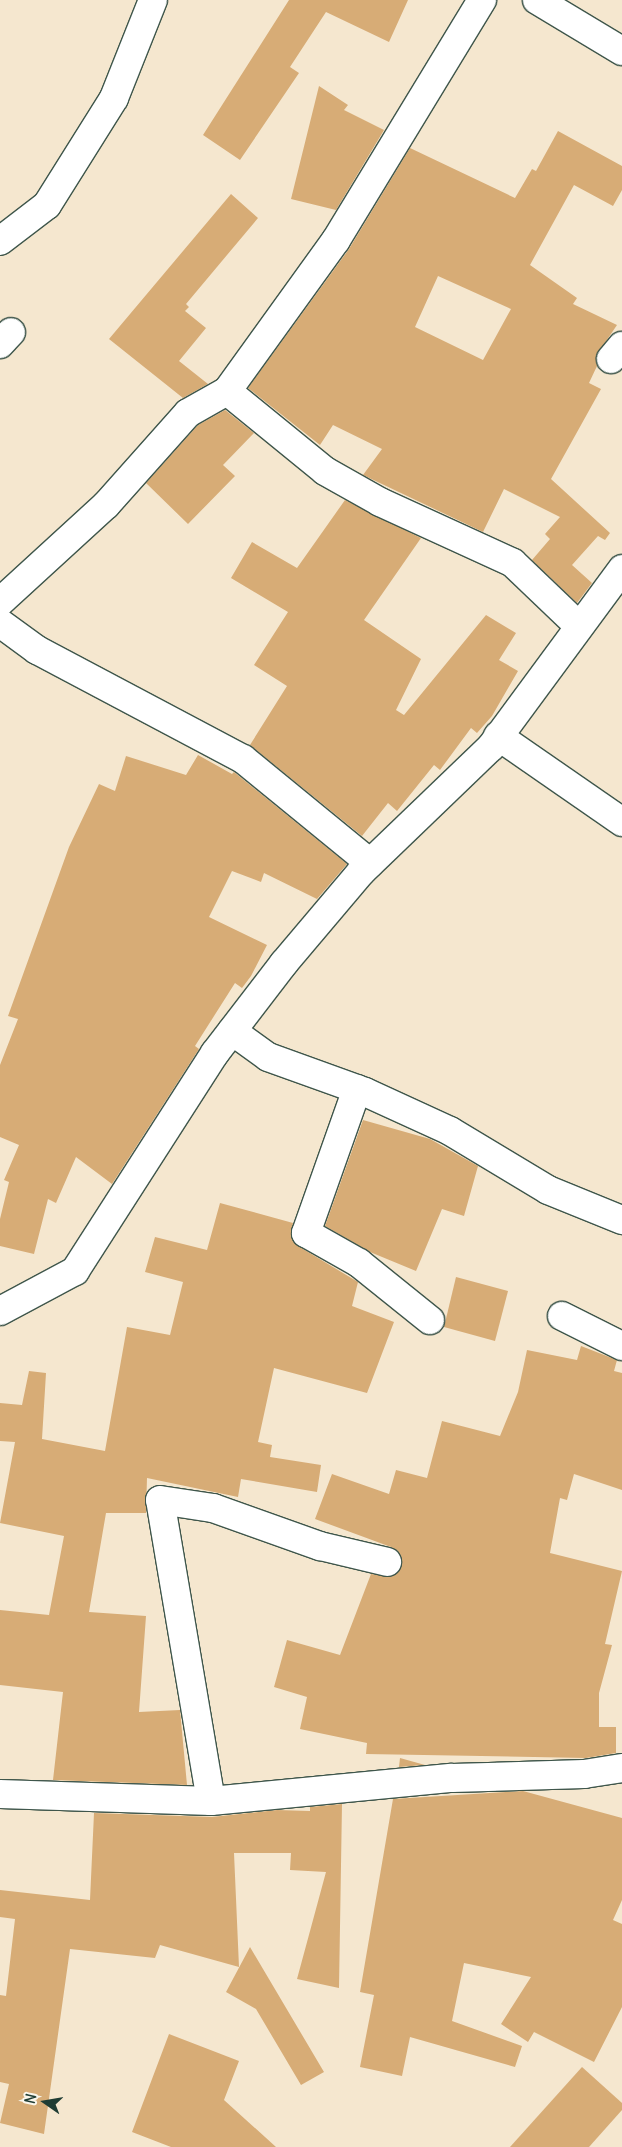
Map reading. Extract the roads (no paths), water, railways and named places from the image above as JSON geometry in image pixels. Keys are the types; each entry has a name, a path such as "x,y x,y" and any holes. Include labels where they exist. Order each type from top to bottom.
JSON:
{"street":[{"path":"0,241 47,205 114,98 153,0"},
{"path":"0,602 106,505 188,413 226,392 336,240 482,0"},
{"path":"536,0 622,50"},
{"path":"226,392 324,471 380,502 513,563 580,626"},
{"path":"0,1311 75,1271 232,1031 284,963 370,863 498,736 622,569"},
{"path":"0,624 37,650 243,759 370,863"},
{"path":"498,736 622,822"},
{"path":"232,1031 268,1057 357,1089 450,1131 548,1190 622,1220"},
{"path":"357,1089 306,1234 359,1263 430,1320"},
{"path":"562,1316 622,1346"},
{"path":"211,1801 160,1500 213,1508 320,1546 387,1562"},
{"path":"0,1794 211,1801 452,1778 584,1774 622,1768"}]}
